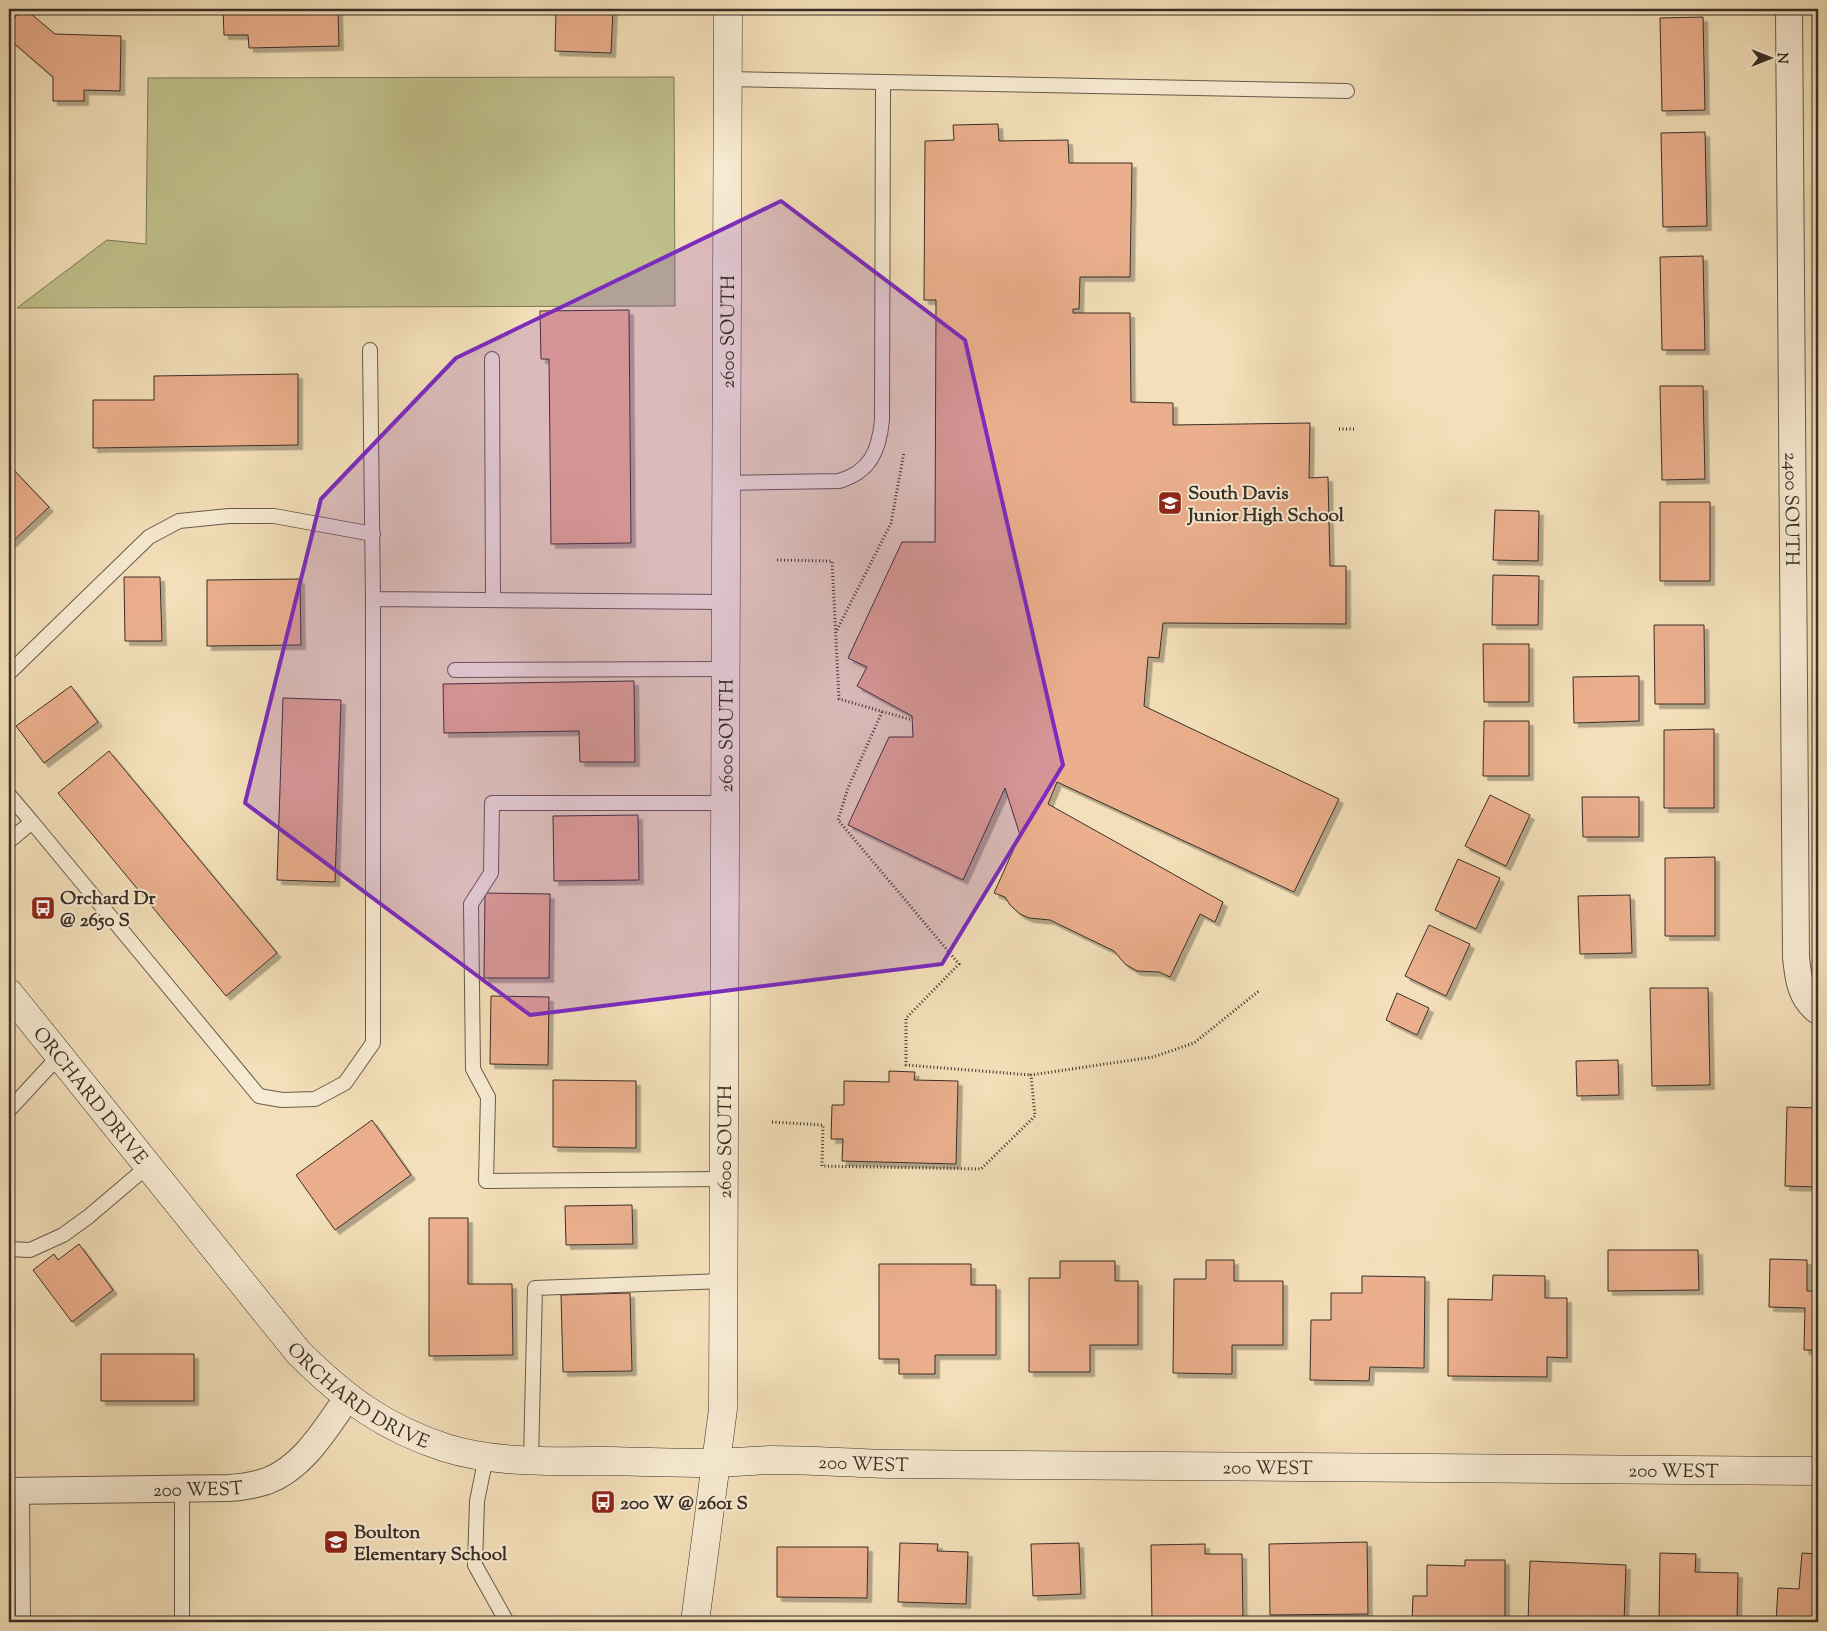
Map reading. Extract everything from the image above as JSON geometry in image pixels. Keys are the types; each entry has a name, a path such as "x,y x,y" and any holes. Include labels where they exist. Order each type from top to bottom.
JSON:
{"main road":[{"name":"2600 SOUTH","path":"717,1462 723,1409 724,1281 728,9"},
{"name":"ORCHARD DRIVE","path":"9,993 298,1352 320,1374 379,1419 412,1435 448,1448 486,1457 531,1460 717,1462"},
{"name":"200 WEST","path":"717,1462 771,1460 904,1464 1818,1471"},
{"path":"695,1622 717,1462"}],"street":[{"name":"2400 SOUTH","path":"1789,9 1796,956 1801,990 1814,1008"},
{"name":"200 WEST","path":"15,1491 182,1489 251,1486 285,1472 301,1458 318,1440 348,1397"}],"lane":[{"path":"728,79 1347,91"},
{"path":"726,483 839,482 852,478 860,472 870,462 875,452 882,420 883,82"},
{"path":"9,795 259,1096 282,1100 315,1099 345,1082 373,1043 373,534 370,350"},
{"path":"492,359 493,600"},
{"path":"9,673 149,537 179,521 229,516 274,516 373,534"},
{"path":"373,599 726,602"},
{"path":"455,670 725,669"},
{"path":"724,1179 486,1181 488,1096 473,1069 471,904 491,873 492,803 725,803"},
{"path":"9,841 32,822"},
{"path":"9,1110 59,1056"},
{"path":"9,1249 30,1250 63,1235 88,1217 148,1166"},
{"path":"531,1460 535,1288 724,1281"},
{"path":"486,1457 477,1501 475,1565 507,1622"},
{"path":"182,1489 182,1622"},
{"path":"15,1491 23,1622"}],"path":[{"path":"1339,429 1354,429"},
{"path":"836,630 891,523 904,452"},
{"path":"777,560 832,561 839,699 912,720"},
{"path":"882,712 848,788 838,820 959,964 906,1018 906,1065 1031,1075 1153,1057 1194,1043 1260,990"},
{"path":"772,1122 823,1125 822,1166 981,1169 1035,1116 1031,1075"}],"highlighted area":[{"path":"781,201 965,340 1063,765 942,964 530,1015 245,803 321,499 456,358"}],"green space":[{"path":"674,77 675,306 17,308 107,240 146,244 148,78"}],"building":[{"path":"22,9 25,9 55,34 121,36 120,91 84,90 84,101 53,101 53,77 9,39 9,24"},
{"path":"223,9 338,9 339,46 249,48 248,35 224,35"},
{"path":"556,9 613,9 611,53 555,51"},
{"path":"1703,17 1705,110 1662,111 1660,18"},
{"name":"South Davis Junior High School","path":"998,124 999,141 1068,140 1069,163 1132,163 1130,277 1080,277 1079,309 1073,309 1073,313 1130,313 1131,402 1173,403 1173,425 1310,423 1309,478 1328,477 1330,566 1346,566 1346,624 1163,623 1159,658 1148,657 1144,706 1339,799 1294,892 1057,782 1048,804 1223,902 1215,922 1200,914 1170,977 1159,972 1137,971 1125,964 1114,951 1050,920 1029,918 1020,914 1010,905 1005,897 994,893 1020,835 1005,788 963,880 848,825 889,737 913,737 912,716 857,686 867,667 848,658 902,542 935,542 936,300 924,300 925,141 954,140 953,125"},
{"path":"1705,132 1707,226 1663,227 1661,133"},
{"path":"1703,256 1705,350 1662,350 1660,257"},
{"path":"629,310 631,543 551,544 549,359 541,359 540,311"},
{"path":"298,374 298,445 93,448 93,400 154,400 154,376"},
{"path":"1660,386 1703,386 1705,479 1662,480"},
{"path":"9,465 49,507 9,545"},
{"path":"1660,502 1710,502 1710,581 1660,581"},
{"path":"1495,510 1539,511 1538,561 1493,560"},
{"path":"1493,575 1539,576 1538,625 1492,625"},
{"path":"124,577 160,577 162,641 125,641"},
{"path":"300,579 301,645 207,646 207,580"},
{"path":"1654,625 1704,625 1705,704 1655,704"},
{"path":"1483,644 1529,644 1529,702 1484,702"},
{"path":"1639,676 1639,721 1574,723 1573,677"},
{"path":"634,681 635,762 580,762 579,731 444,733 443,684"},
{"path":"71,686 98,722 44,763 16,726"},
{"path":"283,698 341,700 335,882 277,880"},
{"path":"1484,721 1529,721 1529,776 1483,776"},
{"path":"1714,729 1714,808 1664,808 1664,730"},
{"path":"109,751 277,953 226,996 58,793"},
{"path":"1490,795 1530,815 1506,866 1465,846"},
{"path":"1582,797 1639,797 1639,837 1583,837"},
{"path":"638,815 639,880 554,881 553,816"},
{"path":"1715,857 1715,936 1665,936 1665,858"},
{"path":"1458,859 1500,878 1476,929 1435,910"},
{"path":"485,893 550,894 549,978 484,978"},
{"path":"1630,895 1632,953 1580,954 1578,896"},
{"path":"1429,925 1470,944 1446,996 1405,976"},
{"path":"1650,988 1708,988 1710,1085 1652,1086"},
{"path":"1397,993 1429,1008 1417,1035 1386,1020"},
{"path":"491,996 549,997 548,1065 490,1064"},
{"path":"1618,1060 1619,1095 1577,1096 1576,1061"},
{"path":"889,1071 915,1072 914,1080 958,1081 956,1164 842,1161 843,1139 831,1139 832,1105 844,1105 844,1081 889,1082"},
{"path":"553,1080 636,1081 636,1148 553,1147"},
{"path":"1787,1107 1818,1108 1818,1187 1785,1186"},
{"path":"372,1120 411,1175 335,1230 296,1175"},
{"path":"632,1205 633,1244 566,1245 565,1206"},
{"path":"429,1218 468,1218 468,1284 512,1284 513,1355 429,1356"},
{"path":"79,1244 113,1290 72,1322 33,1270 54,1254 58,1260"},
{"path":"1608,1250 1698,1250 1699,1290 1608,1291"},
{"path":"1770,1259 1807,1260 1807,1291 1818,1291 1818,1350 1804,1350 1805,1308 1769,1307"},
{"path":"1206,1260 1234,1260 1234,1281 1283,1281 1283,1345 1232,1345 1232,1374 1173,1373 1174,1279 1206,1279"},
{"path":"1060,1261 1115,1261 1115,1281 1138,1281 1138,1345 1090,1345 1090,1372 1029,1372 1029,1278 1060,1278"},
{"path":"879,1264 971,1264 971,1285 996,1285 996,1355 935,1355 935,1374 899,1374 899,1359 879,1359"},
{"path":"1493,1275 1545,1276 1545,1298 1567,1298 1567,1358 1547,1357 1547,1377 1448,1376 1448,1299 1492,1300"},
{"path":"1362,1276 1425,1277 1424,1368 1370,1367 1369,1381 1310,1380 1311,1320 1331,1320 1331,1293 1362,1293"},
{"path":"630,1293 632,1371 563,1372 561,1295"},
{"path":"101,1354 194,1354 194,1401 101,1401"},
{"path":"1367,1542 1368,1614 1270,1615 1269,1544"},
{"path":"900,1543 938,1544 937,1551 968,1552 966,1604 898,1602"},
{"path":"1079,1543 1081,1594 1033,1596 1031,1544"},
{"path":"1205,1544 1205,1554 1242,1554 1243,1622 1152,1622 1151,1545"},
{"path":"777,1547 868,1547 867,1598 777,1597"},
{"path":"1660,1553 1696,1554 1695,1572 1738,1573 1737,1622 1659,1622"},
{"path":"1802,1553 1818,1554 1818,1622 1776,1622 1778,1588 1799,1589"},
{"path":"1465,1560 1505,1560 1505,1622 1412,1622 1413,1596 1427,1596 1427,1565 1465,1566"},
{"path":"1530,1561 1626,1565 1624,1622 1528,1622"}],"place":[{"name":"South Davis Junior High School","path":"1170,503"},
{"name":"Orchard Dr @ 2650 S","path":"43,908"},
{"name":"200 W @ 2601 S","path":"603,1502"},
{"name":"Boulton Elementary School","path":"336,1542"}]}
